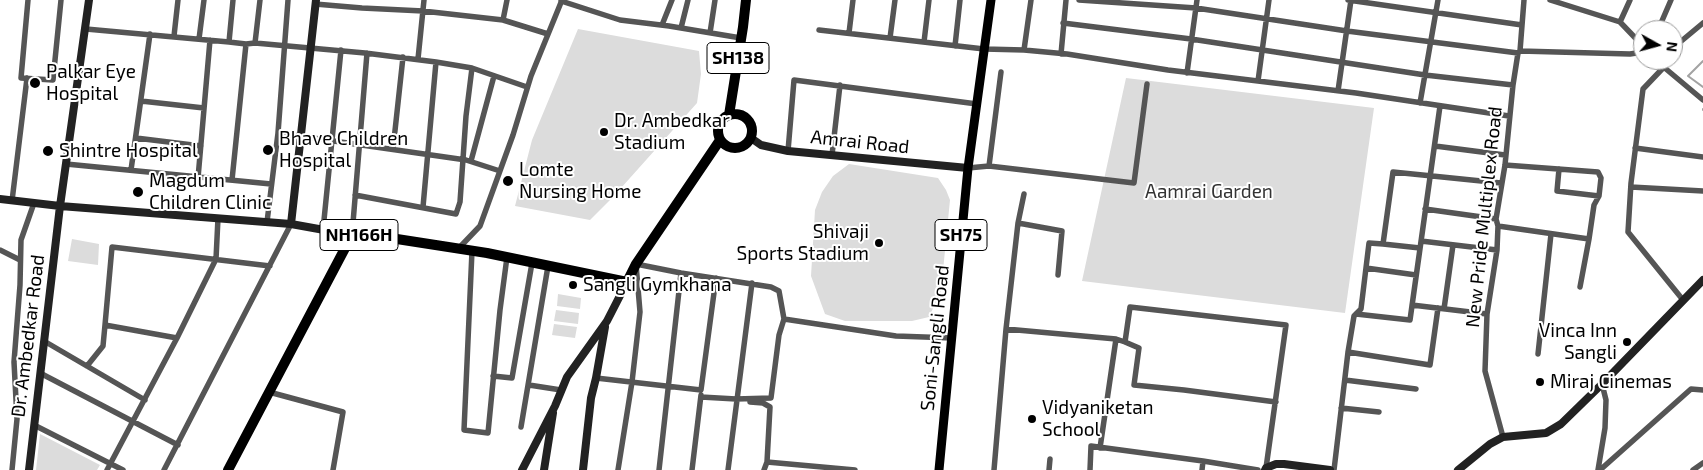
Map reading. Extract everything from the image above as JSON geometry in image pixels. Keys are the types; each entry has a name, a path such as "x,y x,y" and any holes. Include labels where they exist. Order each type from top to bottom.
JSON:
{"highway":[{"name":"SH138","path":"729,115 746,0"},
{"path":"729,115 740,115 749,121 752,130 751,138 745,145 734,149 720,140 718,128 724,118 729,115"},
{"path":"627,282 636,264 720,140"},
{"name":"NH166H","path":"228,470 352,235 384,237 472,251 627,282"}],"main road":[{"name":"Dr. Ambedkar Road","path":"29,470 60,206 89,0"},
{"name":"Soni-Sangli Road","path":"938,470 968,168 991,0"},
{"path":"292,224 315,2"},
{"name":"Amrai Road","path":"751,138 762,145 788,151 968,168"},
{"path":"0,200 292,224 352,235"},
{"path":"1458,470 1490,444 1503,437 1546,433 1561,424 1703,280"},
{"path":"522,470 555,406 567,377 607,320 627,282"},
{"path":"583,470 591,398 607,320"},
{"path":"544,470 555,406"},
{"path":"1266,469 1276,464 1284,464 1330,470"}],"street":[{"path":"28,0 21,78 54,80 62,0"},
{"path":"174,36 178,0"},
{"path":"199,39 204,0"},
{"path":"229,42 233,0"},
{"path":"255,43 260,0"},
{"path":"267,222 278,133 288,0"},
{"path":"418,59 424,0"},
{"path":"503,20 507,0"},
{"path":"458,249 480,226 528,87 561,0 620,20 741,38"},
{"path":"662,25 672,0"},
{"path":"681,28 688,0"},
{"path":"710,33 715,0"},
{"path":"849,34 853,0"},
{"path":"890,38 894,0"},
{"path":"924,42 929,0"},
{"path":"955,46 960,0"},
{"path":"1024,50 1031,0"},
{"path":"1061,54 1066,0"},
{"path":"1079,0 1196,8 1347,31 1519,52 1633,54"},
{"path":"1187,73 1197,0"},
{"path":"1258,81 1269,0"},
{"path":"1338,91 1350,0 1522,24"},
{"path":"1420,103 1438,0"},
{"name":"New Pride Multiplex Road","path":"1503,437 1485,371 1488,314 1497,250 1498,226 1496,219 1505,165 1509,116 1519,52 1524,0"},
{"path":"1550,0 1620,22 1633,36"},
{"path":"1620,22 1630,0"},
{"path":"1662,20 1671,0"},
{"path":"315,2 503,20 548,34"},
{"path":"1063,23 1262,49 1425,75 1513,85"},
{"path":"1683,40 1703,23"},
{"path":"86,28 246,44 255,43 341,50 418,59 472,68 528,87"},
{"path":"819,30 984,49 1024,50 1061,54 1187,73 1338,91 1509,116"},
{"path":"131,170 150,34"},
{"path":"198,178 210,40"},
{"path":"232,180 246,44"},
{"path":"324,230 341,50"},
{"path":"352,235 367,53"},
{"path":"393,149 403,57"},
{"path":"423,207 436,62"},
{"path":"355,195 456,214 460,202 462,159 472,68"},
{"path":"1662,70 1642,89 1628,232 1683,300"},
{"path":"1666,70 1703,100"},
{"path":"989,166 1001,72"},
{"path":"471,161 494,76"},
{"path":"12,201 27,78"},
{"path":"788,151 794,80 977,104"},
{"path":"968,168 989,166 1134,184 1147,84"},
{"path":"832,155 840,85"},
{"path":"141,101 204,108"},
{"path":"1356,314 1410,320 1440,106"},
{"path":"278,133 462,159 500,171"},
{"path":"136,138 201,146"},
{"path":"1435,146 1505,155"},
{"path":"1635,148 1703,157"},
{"path":"66,164 272,184"},
{"path":"1505,165 1598,172 1601,178 1599,196 1594,205 1590,239 1580,286"},
{"path":"1559,168 1557,191 1599,196"},
{"path":"1383,244 1393,172 1501,183"},
{"path":"1631,187 1703,191"},
{"path":"994,470 1006,329 1018,223 1024,194"},
{"path":"12,470 17,419 14,362 20,285 21,240 34,203"},
{"path":"1426,209 1496,219"},
{"path":"109,467 216,259 218,218"},
{"path":"1018,223 1062,231 1058,275"},
{"path":"164,470 292,224"},
{"path":"1498,226 1590,239"},
{"path":"1538,354 1551,234"},
{"path":"1334,470 1348,352 1354,316 1360,309 1369,243 1453,245 1497,250"},
{"path":"1348,352 1430,365 1453,245"},
{"path":"87,366 103,346 112,246 270,266"},
{"path":"0,250 20,260"},
{"path":"472,251 464,430 488,433 507,257"},
{"path":"493,376 512,378 532,263"},
{"path":"618,470 632,382 640,312 636,264 681,273 752,283 772,287 779,291 784,318 779,335 771,398 700,397"},
{"path":"522,427 548,266"},
{"path":"1366,268 1416,275"},
{"path":"659,470 681,273"},
{"path":"692,470 716,278"},
{"path":"728,470 752,283"},
{"path":"1412,305 1488,314"},
{"path":"1125,342 1130,307 1286,325 1266,469"},
{"path":"784,318 896,336 952,338"},
{"path":"104,326 177,338"},
{"path":"1006,329 1116,339 1139,348 1134,386 1184,390 1276,402"},
{"path":"1100,448 1116,339"},
{"path":"44,341 145,400"},
{"path":"40,373 178,445"},
{"path":"596,378 701,390"},
{"path":"1344,380 1416,389"},
{"path":"1599,470 1605,428 1606,400 1602,384"},
{"path":"528,385 561,390"},
{"path":"1599,470 1691,389 1703,390"},
{"path":"269,392 343,412 334,470"},
{"path":"736,399 763,403 770,407 767,462 764,470"},
{"path":"1341,408 1379,412"},
{"path":"34,425 109,467 123,470"},
{"path":"1090,470 1091,446 1258,470"},
{"path":"1049,470 1050,459"},
{"path":"1202,470 1204,461"},
{"path":"767,462 855,470"},
{"path":"1693,470 1703,463"}],"green space":[{"name":"Dr. Ambedkar Stadium","path":"578,29 699,51 701,74 697,103 590,220 515,206 532,140"},
{"name":"Aamrai Garden","path":"1126,78 1374,108 1345,313 1082,281"},
{"name":"Shivaji Sports Stadium","path":"849,164 938,178 946,190 950,200 941,291 929,317 912,321 845,321 825,314 811,276 815,210 822,192 833,176"},
{"path":"72,239 99,244 98,265 68,261"},
{"path":"558,294 581,298 580,309 557,306"},
{"path":"556,310 579,313 578,324 554,321"},
{"path":"554,324 577,327 575,338 552,335"},
{"path":"40,434 100,465 97,470 36,470"}],"waterway":[{"path":"1703,61 1688,76 1703,87"}],"place":[{"name":"Palkar Eye Hospital","path":"35,83"},
{"name":"Dr. Ambedkar Stadium","path":"604,132"},
{"name":"Bhave Children Hospital","path":"268,150"},
{"name":"Shintre Hospital","path":"48,151"},
{"name":"Lomte Nursing Home","path":"508,181"},
{"name":"Magdum Children Clinic","path":"138,192"},
{"name":"Shivaji Sports Stadium","path":"879,243"},
{"name":"Sangli Gymkhana","path":"573,285"},
{"name":"Vinca Inn Sangli","path":"1627,342"},
{"name":"Miraj Cinemas","path":"1540,382"},
{"name":"Vidyaniketan School","path":"1032,419"}]}
